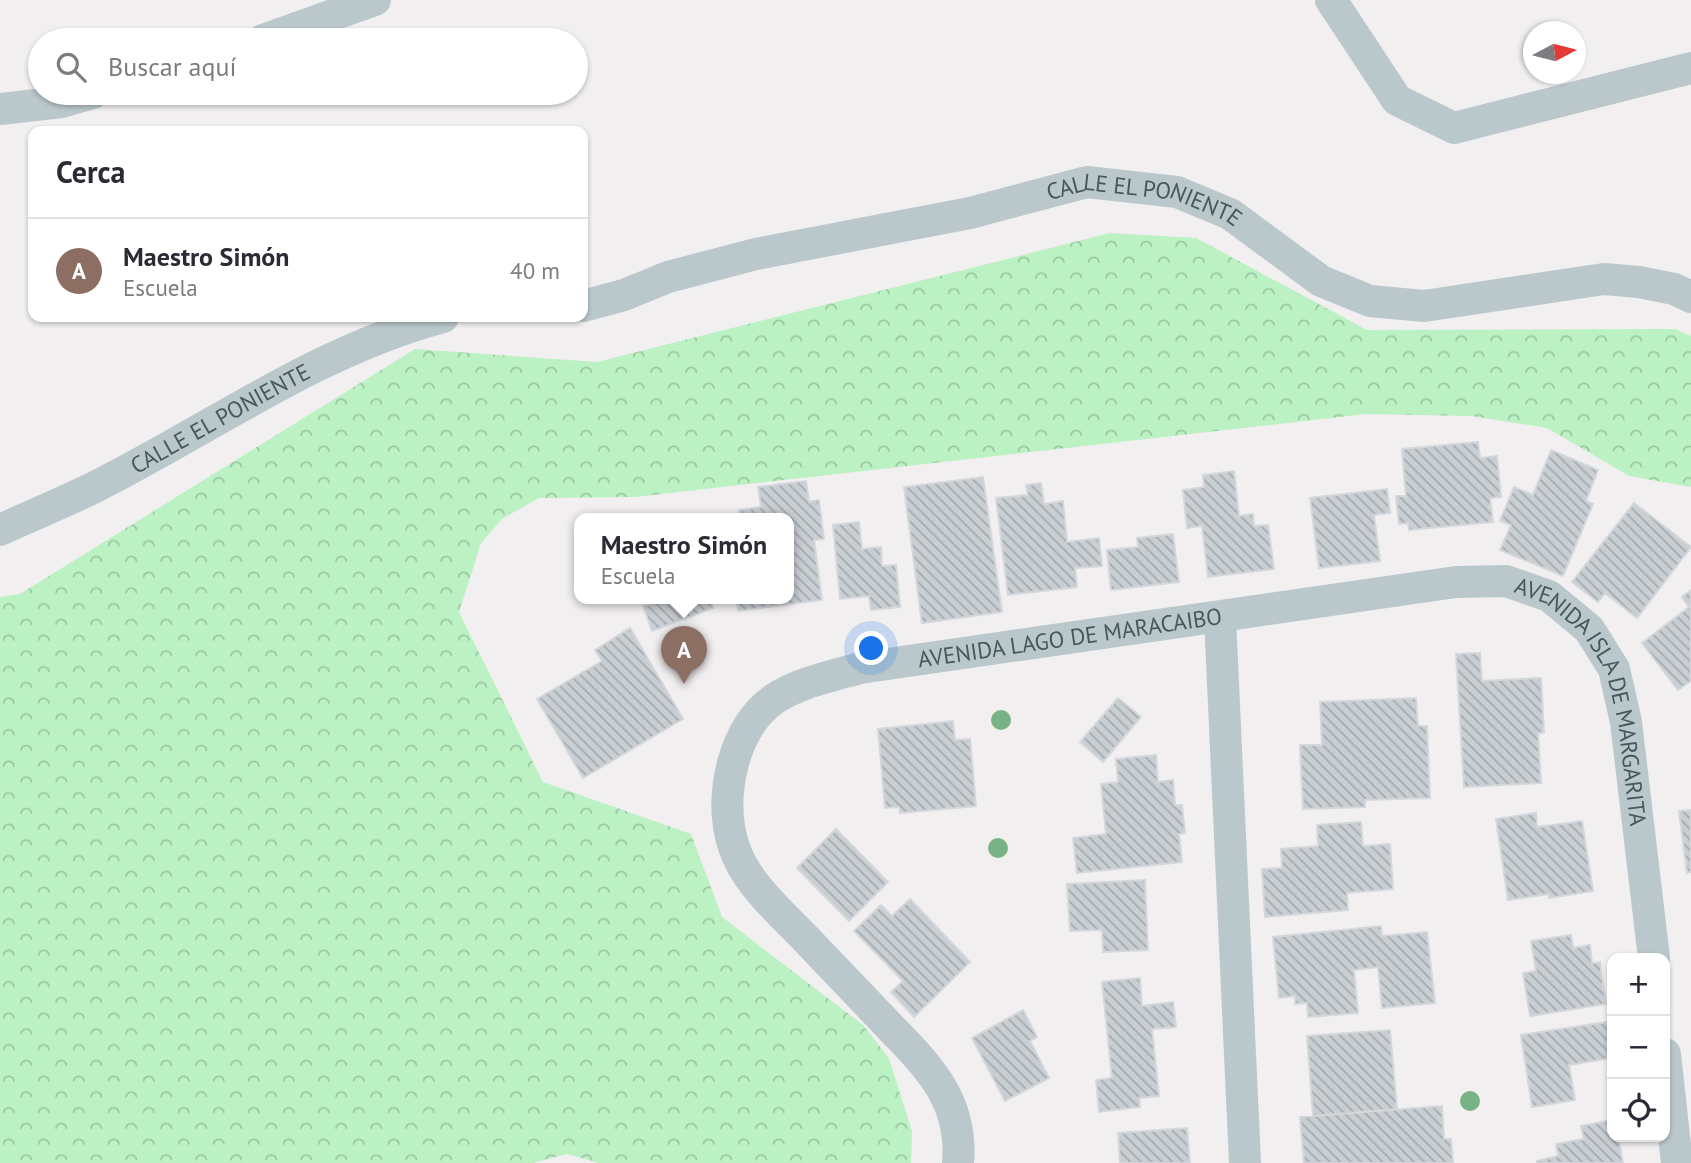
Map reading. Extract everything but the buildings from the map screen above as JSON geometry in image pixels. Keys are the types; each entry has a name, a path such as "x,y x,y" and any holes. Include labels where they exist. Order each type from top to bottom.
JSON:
{"street":[{"path":"297,28 375,0"},
{"path":"1331,0 1397,100 1454,128 1691,68"},
{"path":"0,109 35,105"},
{"name":"CALLE EL PONIENTE","path":"588,305 624,295 668,277 756,254 970,213 1087,182 1177,192 1230,214 1321,281 1370,301 1424,306 1604,279 1674,289 1691,297"},
{"name":"CALLE EL PONIENTE","path":"0,530 93,488 286,380 400,328 423,322"},
{"name":"AVENIDA ISLA DE MARGARITA","path":"1220,618 1456,582 1506,582 1549,596 1589,629 1614,669 1626,722 1653,953"},
{"name":"AVENIDA LAGO DE MARACAIBO","path":"958,1163 954,1112 932,1070 757,888 734,849 727,813 730,775 740,738 767,702 803,684 860,668 1220,618 1245,1163"},
{"path":"1668,1079 1677,1163"}],"green space":[{"path":"1110,233 1196,238 1367,330 1675,329 1691,336 1691,487 1629,476 1547,428 1471,416 1366,414 635,497 539,498 502,519 481,543 459,612 543,782 691,834 722,917 863,1025 889,1058 912,1131 911,1163 599,1163 567,1154 533,1163 0,1163 0,597 20,594 415,349 597,362"}],"place":[{"name":"Maestro Simón","path":"684,684"}]}
